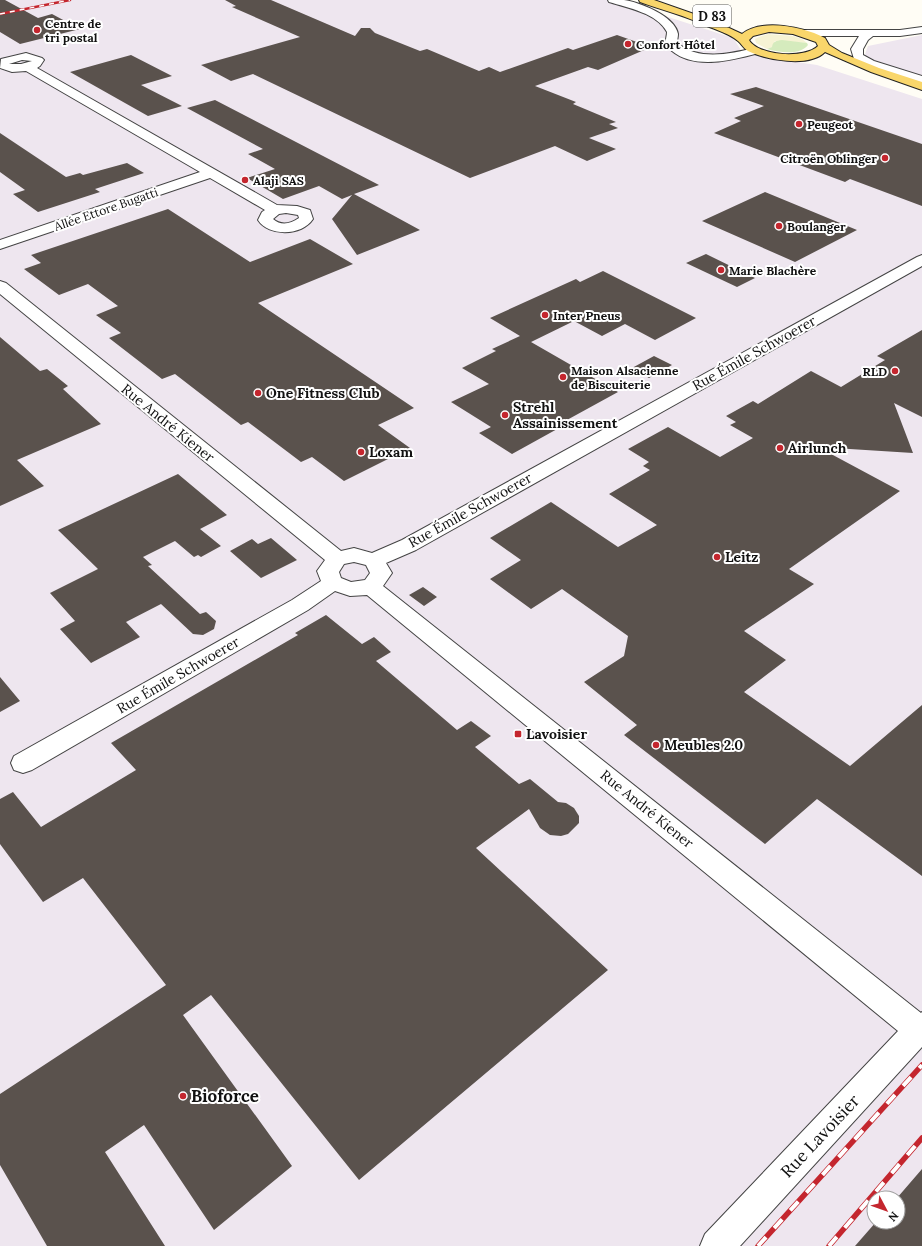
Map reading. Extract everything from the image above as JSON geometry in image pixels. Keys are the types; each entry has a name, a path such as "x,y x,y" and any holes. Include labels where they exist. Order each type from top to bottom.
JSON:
{"main road":[{"name":"D 83","path":"644,0 697,18 743,39"},
{"name":"D 83","path":"660,0 728,20"},
{"name":"D 83","path":"742,24 764,30"},
{"path":"922,86 875,70 838,55 805,33 785,29 764,30 750,33 743,39 746,46 755,51 778,57 803,57 828,63 922,92"},
{"path":"803,57 818,53 823,44"}],"street":[{"path":"613,0 655,15 666,22 672,32 671,44 677,51 691,56 716,59 738,56 755,51"},
{"path":"805,33 900,33 922,30"},
{"path":"823,44 839,33"},
{"path":"870,33 863,38 857,49 858,57 870,63 922,80"},
{"path":"3,67 5,61 12,58 32,57 38,60 36,64 28,67 275,210"},
{"name":"Allée Ettore Bugatti","path":"0,245 211,173"},
{"name":"Rue Émile Schwoerer","path":"374,560 409,545 922,260"},
{"name":"Rue André Kiener","path":"0,286 337,559"},
{"path":"354,555 374,560 381,573 371,587 350,589 332,583 328,571 337,559 354,555"},
{"name":"Rue Émile Schwoerer","path":"23,763 300,605 332,583"},
{"name":"Rue André Kiener","path":"371,587 921,1029"},
{"name":"Rue Lavoisier","path":"717,1246 921,1029"}],"shaded area":[{"path":"0,0 616,0 733,38 741,50 762,57 817,65 922,99 922,1246 0,1246"},
{"path":"768,34 793,36 802,39 807,43 775,41 772,47 767,49 756,43 755,39"},
{"path":"922,35 922,78 888,67 864,57 868,46"}],"green space":[{"path":"782,40 807,43 808,45 799,51 794,52 783,52 767,49 772,47 775,42"}],"building":[{"name":"Centre de tri postal","path":"0,0 5,0 38,18 52,14 80,29 20,44 0,32"},
{"path":"225,0 271,0 355,36 361,28 370,28 375,33 420,51 427,49 479,71 489,67 500,72 568,48 573,50 617,35 651,47 598,70 588,67 535,86 576,102 573,104 616,122 609,124 618,128 589,138 616,149 587,161 555,146 470,178 253,74 231,81 201,65 300,37 232,7 236,6"},
{"path":"131,55 172,76 141,85 182,106 148,116 70,72"},
{"path":"756,87 922,144 922,206 850,179 845,182 714,133 741,121 734,118 764,106 730,94"},
{"path":"215,100 379,185 354,194 420,230 357,255 332,219 352,195 342,199 319,186 283,199 247,178 275,169 248,154 263,149 187,108"},
{"path":"0,133 66,177 80,173 83,175 127,163 144,173 95,189 100,192 38,212 13,194 25,190 0,172"},
{"name":"Boulanger","path":"765,192 857,230 795,262 702,221"},
{"path":"168,209 250,262 310,239 353,264 258,303 414,408 378,425 410,448 344,481 312,457 301,462 248,422 241,425 175,374 162,379 109,338 121,333 96,315 118,306 88,284 59,295 24,269 41,263 31,255"},
{"name":"Marie Blachère","path":"706,254 755,278 737,287 686,263"},
{"path":"603,271 696,318 655,340 625,324 602,336 574,321 531,342 618,392 556,426 559,428 512,454 479,433 491,427 451,402 489,384 462,368 496,351 492,349 520,336 490,318 576,279 580,282"},
{"path":"922,330 922,417 894,403 913,453 818,447 900,491 789,569 814,584 744,631 786,660 744,692 850,766 922,705 922,876 817,799 765,844 624,735 637,725 584,682 624,656 628,636 562,589 531,609 490,579 521,560 490,538 551,502 618,547 657,525 609,494 650,470 643,466 649,462 628,449 668,427 720,457 753,438 730,425 736,422 726,416 753,401 758,404 811,371 841,387 885,360 877,356"},
{"path":"0,337 40,371 47,369 68,386 63,389 101,424 17,460 44,486 0,506"},
{"path":"654,356 672,365 649,378 632,368"},
{"path":"178,474 227,515 200,529 221,546 201,557 198,555 194,557 175,541 143,557 152,565 148,566 200,614 206,612 216,621 214,629 203,635 193,634 161,604 126,622 140,637 91,663 60,629 75,621 50,593 98,569 58,530"},
{"path":"271,538 297,560 261,578 230,551 252,539 258,544"},
{"path":"423,587 437,597 424,606 409,595"},
{"path":"326,615 362,644 374,637 391,652 376,661 457,730 471,721 491,736 475,747 519,784 530,779 558,802 566,803 574,808 579,816 579,823 568,834 561,836 550,835 540,828 529,809 476,848 608,970 359,1180 211,995 183,1015 292,1166 214,1230 144,1125 105,1152 165,1246 47,1246 0,1165 0,1094 166,985 83,878 43,902 0,844 0,799 13,792 41,827 136,770 111,743 298,635 295,633"},
{"path":"0,677 20,701 0,712"},
{"path":"922,1169 922,1246 855,1246 869,1230 906,1230 906,1190 904,1190"}],"railway":[{"path":"0,14 70,0"},
{"path":"758,1246 922,1065"},
{"path":"829,1246 922,1138"}],"place":[{"name":"Centre de tri postal","path":"37,30"},
{"name":"Confort Hôtel","path":"628,44"},
{"name":"Peugeot","path":"799,124"},
{"name":"Citroën Oblinger","path":"885,158"},
{"name":"Alaji SAS","path":"245,180"},
{"name":"Boulanger","path":"779,226"},
{"name":"Marie Blachère","path":"721,270"},
{"name":"Inter Pneus","path":"545,315"},
{"name":"RLD","path":"895,371"},
{"name":"Maison Alsacienne de Biscuiterie","path":"563,377"},
{"name":"One Fitness Club","path":"258,393"},
{"name":"Strehl Assainissement","path":"505,415"},
{"name":"Airlunch","path":"780,448"},
{"name":"Loxam","path":"361,452"},
{"name":"Leitz","path":"717,557"},
{"name":"Lavoisier","path":"518,734"},
{"name":"Meubles 2.0","path":"656,745"},
{"name":"Bioforce","path":"183,1096"}]}
